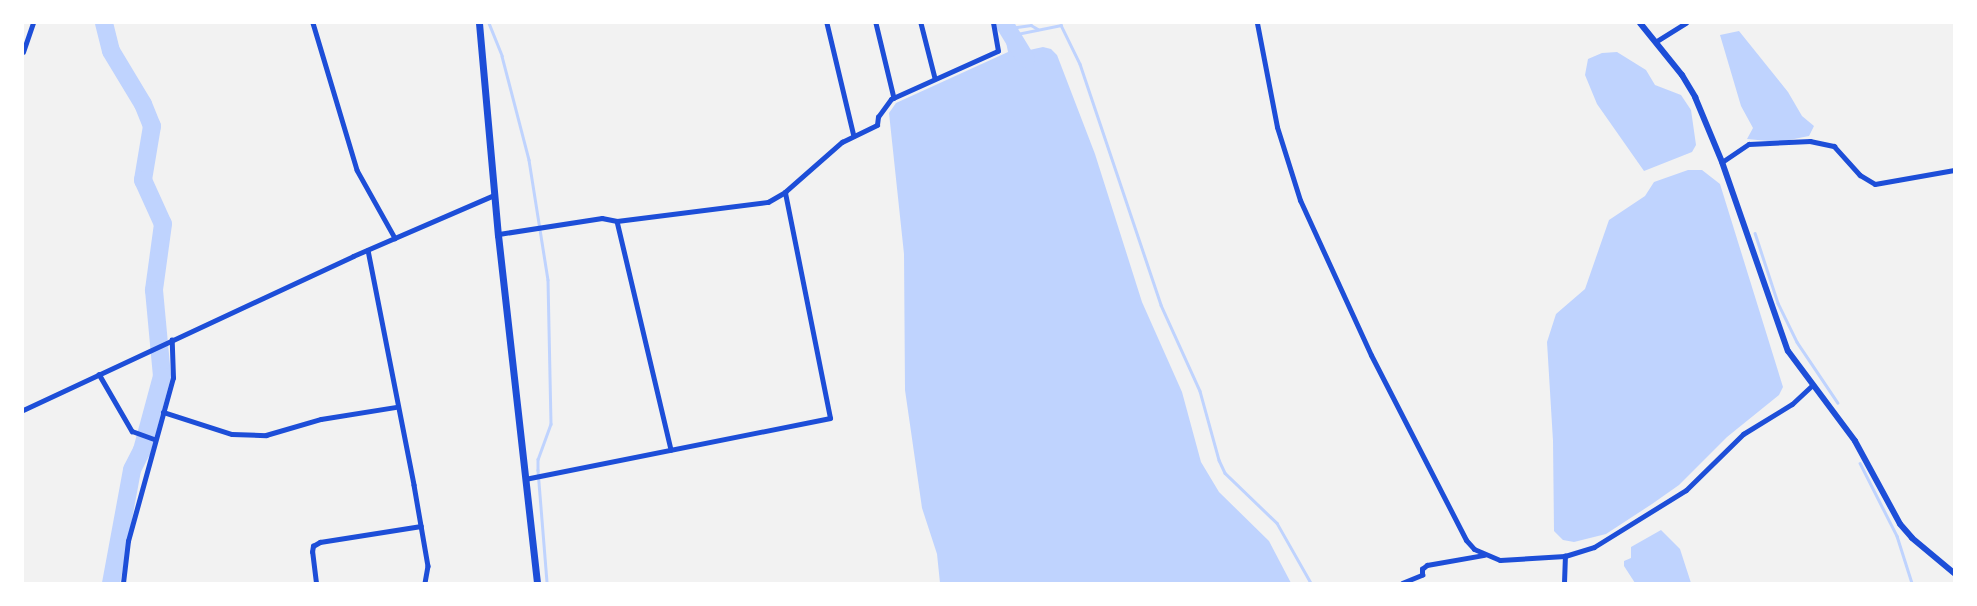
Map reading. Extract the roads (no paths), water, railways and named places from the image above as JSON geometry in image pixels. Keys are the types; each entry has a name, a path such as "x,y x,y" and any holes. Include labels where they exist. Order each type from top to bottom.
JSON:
{"highway":[{"path":"479,23 498,235 537,583"}],"main road":[{"path":"1640,23 1657,41 1695,97 1722,162 1783,341 1811,386 1855,441 1900,524 1912,538 1954,573"}],"street":[{"path":"23,52 33,23"},
{"path":"313,23 357,170 395,237"},
{"path":"827,23 854,136"},
{"path":"876,23 894,97"},
{"path":"921,23 935,78"},
{"path":"498,235 602,218 617,221 764,203 785,192 842,142 877,125 878,117 894,97 998,51 993,23"},
{"path":"1257,23 1277,127 1300,200 1371,355 1466,540 1484,555 1500,560 1565,556 1594,547 1686,490 1743,434 1792,404 1811,386"},
{"path":"1657,41 1686,23"},
{"path":"1722,162 1749,144 1810,141 1834,146 1860,175 1875,184 1954,170"},
{"path":"525,478 830,418 785,192"},
{"path":"23,410 395,237 494,195"},
{"path":"617,221 671,450"},
{"path":"368,250 428,566 425,583"},
{"path":"123,583 128,541 174,367 169,341"},
{"path":"99,374 132,431 153,439"},
{"path":"163,412 232,434 266,435 321,419 397,407"},
{"path":"316,583 313,546 421,526"},
{"path":"1402,583 1422,575 1427,565 1484,555"},
{"path":"1564,583 1565,556"}],"water":[{"path":"1739,31 1788,92 1802,116 1814,126 1809,136 1779,142 1747,139 1753,128 1741,106 1720,35"},
{"path":"1020,38 1025,51 1043,47 1051,49 1057,55 1095,154 1142,302 1182,392 1201,462 1219,492 1269,541 1291,583 940,583 937,554 922,508 905,390 904,254 889,113 896,103 1008,52 1006,42"},
{"path":"1617,52 1646,70 1655,85 1681,95 1691,110 1696,145 1692,152 1644,171 1597,104 1585,75 1588,59 1602,53"},
{"path":"1688,170 1702,170 1720,184 1783,387 1779,395 1727,437 1679,485 1652,504 1606,534 1574,542 1563,540 1554,531 1553,441 1547,342 1556,314 1585,289 1609,220 1645,196 1654,182"},
{"path":"1661,530 1680,549 1691,583 1635,583 1624,566 1624,561 1631,558 1631,547"}],"waterway":[{"path":"104,23 111,51 143,104 152,126 143,180 163,224 154,290 162,376 142,450 132,470 111,583"},
{"path":"489,23 502,56 529,160 548,280 551,424 538,459 547,583"},
{"path":"1004,23 1026,59"},
{"path":"1012,35 1017,27 1031,25 1038,29"},
{"path":"1012,35 1061,25 1080,64 1161,305 1200,391 1219,460 1225,473 1277,523 1311,583"},
{"path":"1755,233 1778,303 1797,342 1838,403"},
{"path":"1860,463 1897,536 1912,583"}]}
